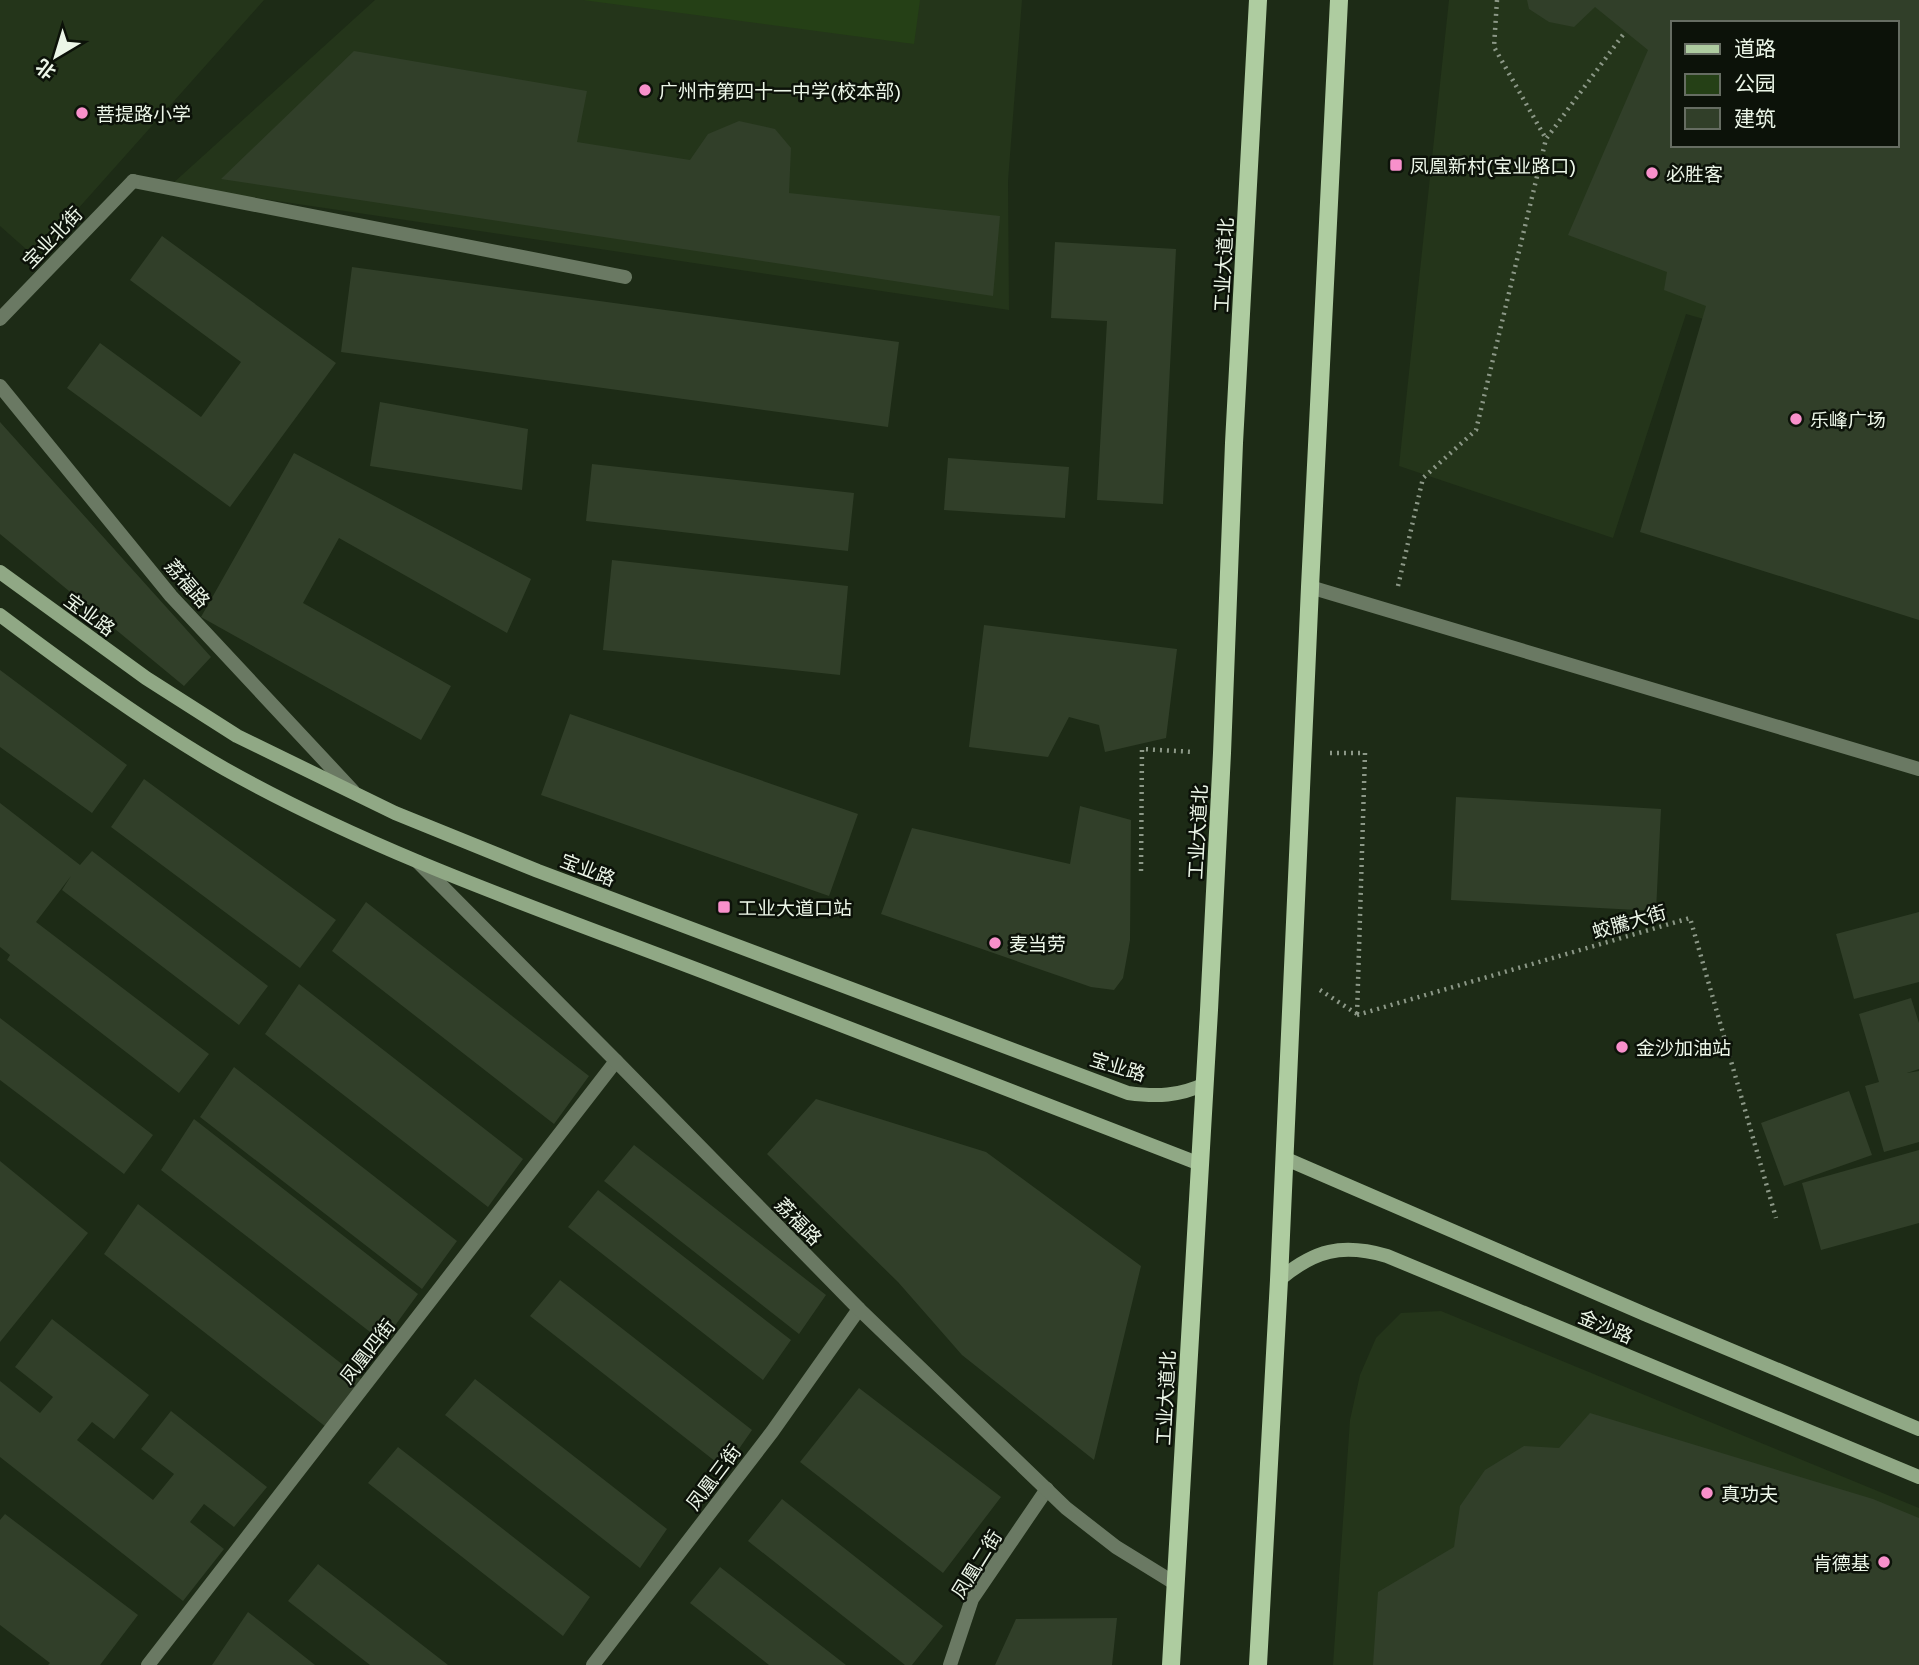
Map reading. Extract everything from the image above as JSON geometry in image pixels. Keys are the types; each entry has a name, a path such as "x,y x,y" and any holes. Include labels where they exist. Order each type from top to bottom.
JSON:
{"main road":[{"name":"工业大道北","path":"1171,1665 1205,1084 1234,443 1258,0"},
{"path":"1258,1665 1279,1280 1339,0"},
{"name":"宝业路","path":"0,572 146,678 237,736 357,796 538,871 1128,1093 1167,1096 1187,1092 1205,1084"},
{"path":"0,615 144,718 224,768 309,812 417,861 561,919 1200,1164"},
{"name":"金沙路","path":"1284,1158 1919,1429"},
{"name":"金沙路","path":"1279,1280 1295,1266 1328,1251 1346,1248 1387,1256 1919,1477"}],"street":[{"name":"宝业北街","path":"0,319 133,181 625,277"},
{"name":"荔福路","path":"0,386 172,596 357,796"},
{"path":"1310,587 1919,769"},
{"name":"荔福路","path":"417,861 859,1309 1066,1508 1116,1547 1176,1584"},
{"name":"凤凰四街","path":"148,1665 617,1061"},
{"name":"凤凰三街","path":"593,1665 772,1432 859,1309"},
{"name":"凤凰二街","path":"950,1665 972,1599 1047,1489"}],"path":[{"path":"1497,0 1494,47 1546,139"},
{"path":"1392,611 1423,478 1476,430 1546,139 1625,32"},
{"path":"1141,871 1142,749 1222,753"},
{"path":"1357,1015 1364,752"},
{"name":"蛟騰大街","path":"1357,1015 1690,918 1776,1218"},
{"path":"1293,971 1357,1015"}],"shaded area":[{"name":"菩提路小学","path":"0,0 264,0 35,257 0,226"},
{"name":"广州市第四十一中学(校本部)","path":"375,0 1022,0 1008,181 1009,310 171,185"},
{"path":"1449,0 1919,0 1898,21 1671,21 1671,147 1798,346 1686,314 1613,538 1399,466"},
{"path":"1441,1311 1919,1508 1919,1665 1333,1665 1350,1420 1360,1375 1376,1338 1401,1313"}],"green space":[{"path":"583,0 920,0 914,44"}],"building":[{"name":"乐峰广场","path":"1527,0 1919,0 1919,620 1640,532 1706,306 1664,290 1667,272 1568,235 1648,50 1595,7 1574,27 1549,22 1529,9"},
{"path":"354,51 587,91 577,142 690,160 708,134 739,121 775,129 791,148 789,193 1000,216 993,296 221,179"},
{"path":"162,236 336,363 230,507 67,388 100,343 201,417 241,362 130,280"},
{"path":"1055,242 1176,249 1163,504 1097,500 1107,321 1051,318"},
{"path":"352,267 899,342 888,427 341,352"},
{"path":"380,402 528,429 522,490 370,466"},
{"path":"0,422 211,657 184,686 0,534"},
{"path":"294,453 531,579 507,633 339,538 303,603 451,686 421,740 201,617"},
{"path":"948,458 1069,467 1065,518 944,510"},
{"path":"592,464 854,493 848,551 586,521"},
{"path":"612,560 848,586 840,675 603,650"},
{"path":"984,625 1177,649 1166,738 1105,752 1099,725 1069,717 1048,757 969,747"},
{"path":"0,670 127,765 92,813 0,747"},
{"path":"570,714 858,814 829,896 541,795"},
{"path":"144,779 336,920 300,968 111,827"},
{"path":"1456,797 1661,809 1656,911 1451,900"},
{"path":"0,803 80,865 92,851 268,986 239,1025 62,890 71,876 36,922 209,1054 179,1093 7,960 10,955 0,947"},
{"path":"1080,806 1131,820 1130,940 1123,978 1114,990 1091,987 881,914 912,828 1070,864"},
{"path":"366,902 589,1076 554,1124 332,951"},
{"path":"1919,912 1919,982 1854,999 1836,934"},
{"path":"299,984 523,1159 488,1207 265,1034"},
{"path":"1911,998 1919,1023 1919,1069 1907,1073 1919,1071 1919,1142 1884,1152 1865,1086 1879,1082 1859,1014"},
{"path":"0,1018 153,1135 124,1174 0,1080"},
{"path":"234,1067 457,1241 422,1289 200,1117"},
{"path":"1849,1091 1872,1155 1784,1186 1761,1123"},
{"path":"816,1099 986,1152 1141,1266 1094,1460 962,1355 898,1282 767,1154"},
{"path":"194,1119 418,1294 383,1342 161,1170"},
{"path":"634,1145 826,1295 799,1334 604,1181"},
{"path":"1919,1150 1919,1223 1821,1250 1802,1183"},
{"path":"0,1161 88,1233 0,1342"},
{"path":"598,1190 791,1340 763,1380 568,1227"},
{"path":"138,1204 361,1379 326,1427 104,1254"},
{"path":"560,1280 752,1430 725,1469 530,1316"},
{"path":"52,1319 149,1395 114,1439 92,1422 77,1440 153,1500 174,1474 141,1449 171,1411 267,1487 234,1527 204,1504 190,1522 224,1549 183,1601 0,1457 0,1381 40,1413 53,1397 15,1367"},
{"path":"475,1379 667,1529 640,1568 445,1415"},
{"path":"859,1388 1001,1497 943,1573 800,1462"},
{"path":"1590,1413 1873,1499 1919,1518 1919,1665 1373,1665 1378,1592 1454,1547 1460,1506 1485,1470 1524,1446 1559,1448"},
{"path":"398,1447 590,1597 563,1636 368,1483"},
{"path":"782,1499 943,1626 912,1665 905,1665 748,1541"},
{"path":"5,1514 138,1615 100,1665 48,1665 50,1663 0,1625 0,1520"},
{"path":"318,1564 448,1665 370,1665 288,1601"},
{"path":"720,1567 846,1665 769,1665 690,1603"},
{"path":"248,1612 315,1665 212,1665"},
{"path":"1117,1618 1112,1665 995,1665 1016,1619"}],"place":[{"name":"广州市第四十一中学(校本部)","path":"645,90"},
{"name":"菩提路小学","path":"82,113"},
{"name":"凤凰新村(宝业路口)","path":"1396,165"},
{"name":"必胜客","path":"1652,173"},
{"name":"乐峰广场","path":"1796,419"},
{"name":"工业大道口站","path":"724,907"},
{"name":"麦当劳","path":"995,943"},
{"name":"金沙加油站","path":"1622,1047"},
{"name":"真功夫","path":"1707,1493"},
{"name":"肯德基","path":"1884,1562"}]}
